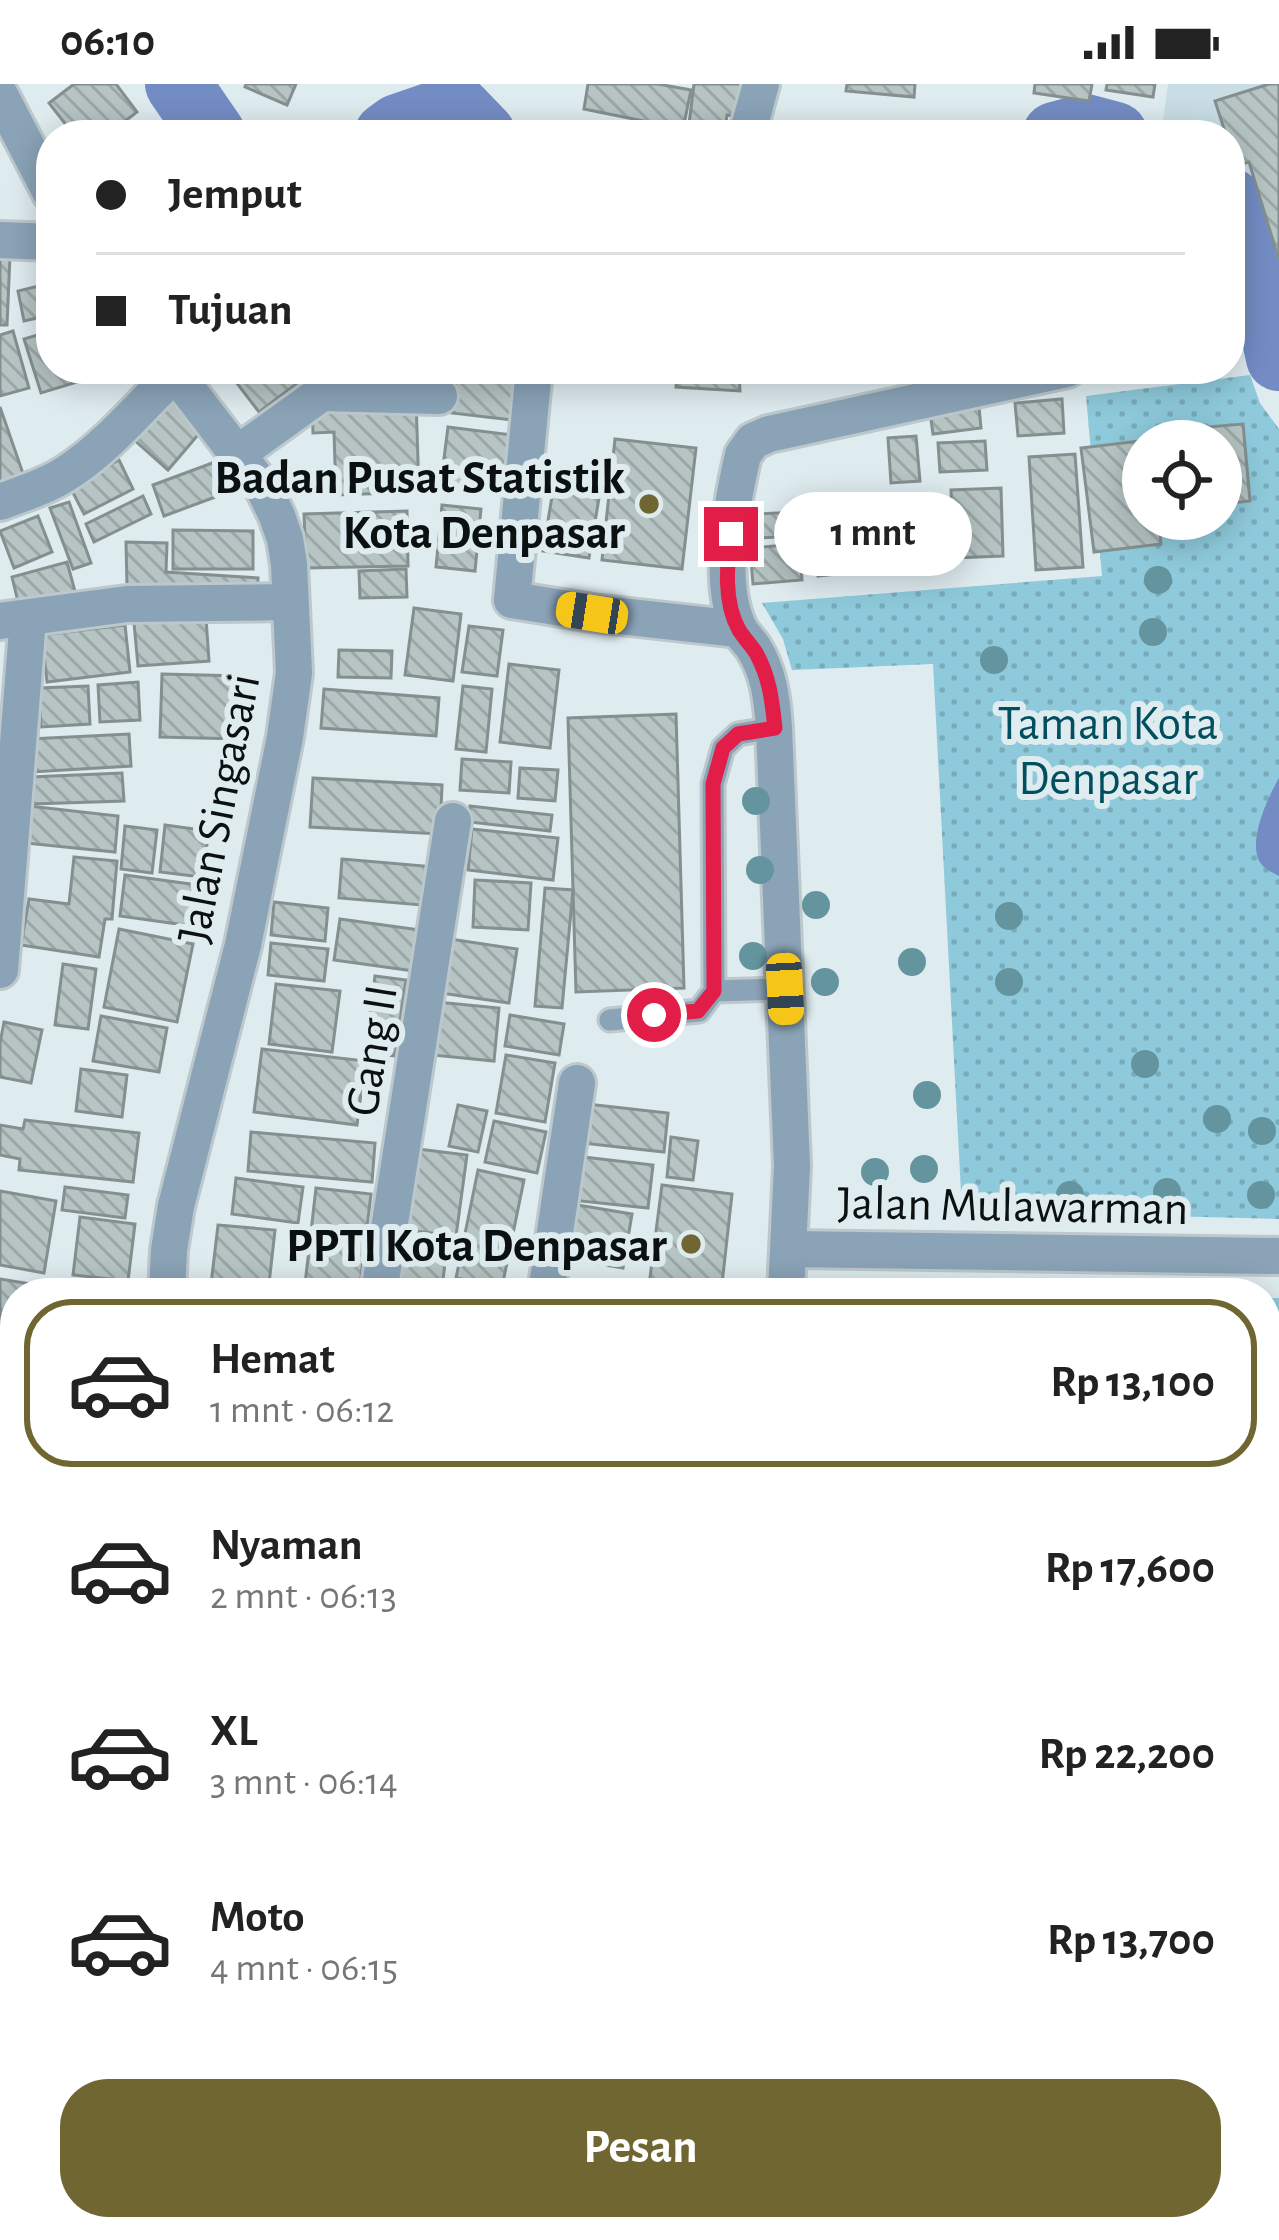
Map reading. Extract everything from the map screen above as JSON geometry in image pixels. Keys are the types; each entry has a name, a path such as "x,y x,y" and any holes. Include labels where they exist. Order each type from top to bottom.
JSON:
{"street":[{"path":"751,120 761,84"},
{"path":"0,95 36,164"},
{"path":"0,240 36,241"},
{"path":"0,502 45,486 87,459 160,384"},
{"name":"Jalan Singasari","path":"167,1278 176,1206 243,945 294,691 285,539 264,489 183,384"},
{"path":"237,454 319,384"},
{"path":"345,384 439,396"},
{"path":"533,384 512,600 738,629"},
{"path":"790,1249 792,1166 772,693 753,648 738,629 729,600 727,566 743,455 753,441 769,434 998,384"},
{"path":"0,970 14,620 127,604 290,602"},
{"name":"Gang II","path":"381,1278 452,821"},
{"path":"548,1278 577,1083"},
{"name":"Jalan Mulawarman","path":"787,1278 790,1249 1279,1256"}],"lane":[{"path":"610,1020 698,1011 714,991 713,784 723,748 738,734 775,728"},
{"path":"714,991 785,989"}],"shaded area":[{"path":"1168,84 1279,84 1279,295 1245,192 1245,120 1163,120"},
{"path":"1279,778 1279,876 1262,865 1256,846 1260,821"}],"green space":[{"name":"Taman Kota Denpasar","path":"1250,375 1260,403 1279,429 1279,1219 962,1211 933,664 792,670 783,639 762,603 1102,576 1086,396 1180,384 1245,384 1245,376"}],"building":[{"path":"74,84 116,84 137,112 127,120 62,120 49,103"},
{"path":"246,84 296,84 287,105"},
{"path":"588,84 658,84 691,90 685,120 638,120 584,109"},
{"path":"694,84 747,84 743,117 690,120"},
{"path":"847,84 915,84 914,97 846,91"},
{"path":"1035,84 1092,84 1089,101 1034,93"},
{"path":"1107,84 1155,84 1153,97 1106,90"},
{"path":"1279,84 1279,260 1249,162 1245,163 1245,120 1221,120 1215,101"},
{"path":"0,256 10,256 7,325 0,325"},
{"path":"36,287 36,318 24,321 18,291"},
{"path":"13,331 29,388 0,396 0,335"},
{"path":"36,335 36,377 24,339"},
{"path":"38,384 70,384 41,393"},
{"path":"238,384 296,384 259,412"},
{"path":"456,384 526,384 521,421 452,413"},
{"path":"740,384 740,391 676,387"},
{"path":"167,395 204,428 168,470 131,437"},
{"path":"416,399 419,492 336,495 334,432 313,433 312,403"},
{"path":"1062,399 1064,433 1018,436 1015,403"},
{"path":"0,407 28,488 0,497"},
{"path":"979,407 981,428 933,434 930,412"},
{"path":"1242,424 1250,501 1242,502"},
{"path":"448,427 519,436 512,490 441,482"},
{"path":"916,436 920,481 891,483 888,438"},
{"name":"Badan Pusat Statistik Kota Denpasar","path":"615,439 696,448 682,569 602,560"},
{"path":"985,441 987,470 940,472 938,443"},
{"path":"1122,443 1122,540 1161,540 1161,544 1094,552 1081,448"},
{"path":"1075,454 1083,567 1036,570 1029,457"},
{"path":"119,460 133,489 84,514 69,485"},
{"path":"215,462 226,493 164,516 153,485"},
{"path":"555,478 601,486 589,558 543,551"},
{"path":"1001,488 1003,556 953,558 951,490"},
{"path":"848,495 849,528 816,529 815,497"},
{"path":"143,496 151,514 94,542 86,524"},
{"path":"69,502 91,563 73,569 50,508"},
{"path":"442,505 481,509 475,571 436,567"},
{"path":"407,511 408,566 306,568 304,514"},
{"path":"797,512 798,536 757,538 757,514"},
{"path":"38,516 52,552 14,568 0,531"},
{"path":"173,530 253,531 253,569 173,569"},
{"path":"860,538 864,571 818,576 814,544"},
{"path":"126,542 167,543 166,572 258,578 257,594 127,587"},
{"path":"799,544 802,580 753,584 750,548"},
{"path":"67,562 76,595 20,610 12,577"},
{"path":"406,569 407,597 360,598 359,571"},
{"path":"414,608 461,614 453,681 405,675"},
{"path":"206,618 209,661 138,666 134,623"},
{"path":"125,625 130,672 47,682 42,635"},
{"path":"469,626 503,630 497,676 462,672"},
{"path":"339,650 392,651 391,678 338,677"},
{"path":"509,664 559,670 550,748 500,742"},
{"path":"162,674 241,676 239,739 160,737"},
{"path":"138,682 140,720 100,722 98,685"},
{"path":"88,686 90,724 41,727 39,688"},
{"path":"463,686 492,689 486,752 456,749"},
{"path":"324,689 439,698 436,736 321,728"},
{"path":"676,714 684,988 576,992 568,718"},
{"path":"129,734 131,766 32,772 30,739"},
{"path":"462,759 511,762 509,793 460,790"},
{"path":"520,768 558,770 555,801 518,798"},
{"path":"122,773 124,801 32,804 31,777"},
{"path":"313,778 442,785 440,834 310,827"},
{"path":"29,806 118,816 115,852 25,843"},
{"path":"470,806 552,815 550,831 469,822"},
{"path":"165,825 209,831 202,877 160,872"},
{"path":"125,826 157,830 152,873 121,869"},
{"path":"472,829 558,838 553,880 468,870"},
{"path":"74,857 117,861 112,919 105,919 99,957 21,945 29,899 69,904"},
{"path":"342,859 436,867 433,906 339,898"},
{"path":"125,875 198,885 192,926 120,916"},
{"path":"475,880 531,883 528,930 473,927"},
{"path":"545,888 573,890 562,1008 535,1006"},
{"path":"274,902 328,908 325,941 271,935"},
{"path":"340,919 420,930 414,971 334,960"},
{"path":"119,929 193,944 177,1022 104,1007"},
{"path":"450,939 517,949 509,1003 441,993"},
{"path":"271,943 328,949 324,981 268,975"},
{"path":"63,964 96,969 88,1029 55,1025"},
{"path":"375,976 406,980 395,1056 365,1052"},
{"path":"276,984 340,991 332,1052 269,1044"},
{"path":"437,1002 499,1008 494,1061 432,1055"},
{"path":"510,1015 564,1024 559,1055 505,1046"},
{"path":"101,1016 167,1028 159,1072 93,1061"},
{"path":"4,1022 42,1030 31,1083 0,1077"},
{"path":"262,1049 365,1061 357,1125 254,1112"},
{"path":"506,1055 555,1063 545,1122 496,1113"},
{"path":"81,1069 127,1075 122,1117 76,1111"},
{"path":"587,1104 668,1113 664,1152 582,1143"},
{"path":"458,1105 487,1111 478,1152 449,1146"},
{"path":"25,1120 139,1133 133,1182 19,1170 20,1159 0,1155 0,1125 23,1129"},
{"path":"494,1121 546,1132 537,1173 485,1162"},
{"path":"251,1132 375,1143 372,1182 248,1171"},
{"path":"671,1137 698,1141 693,1180 667,1177"},
{"path":"418,1149 467,1155 456,1236 407,1230"},
{"path":"575,1156 653,1165 648,1208 571,1200"},
{"path":"478,1170 524,1180 504,1278 456,1278"},
{"path":"236,1178 303,1187 298,1223 232,1214"},
{"name":"PPTI Kota Denpasar","path":"662,1185 732,1194 723,1278 650,1278"},
{"path":"65,1187 128,1195 125,1218 62,1210"},
{"path":"316,1188 371,1194 361,1278 306,1278"},
{"path":"0,1191 56,1201 44,1273 0,1265"},
{"path":"572,1204 632,1214 623,1268 563,1258"},
{"path":"80,1217 135,1224 128,1278 73,1275"},
{"path":"218,1225 275,1230 270,1278 212,1278"},
{"path":"405,1243 447,1248 443,1278 400,1278"}],"waterway":[{"path":"178,84 203,120"},
{"path":"418,120 456,107 469,120"},
{"path":"1245,223 1252,233 1279,358"}],"place":[{"name":"Badan Pusat Statistik Kota Denpasar","path":"649,504"},
{"name":"PPTI Kota Denpasar","path":"691,1244"}],"route":[{"path":"654,1015 698,1011 714,991 713,784 723,748 738,734 775,728 765,671 738,629 729,600 731,534"}]}
